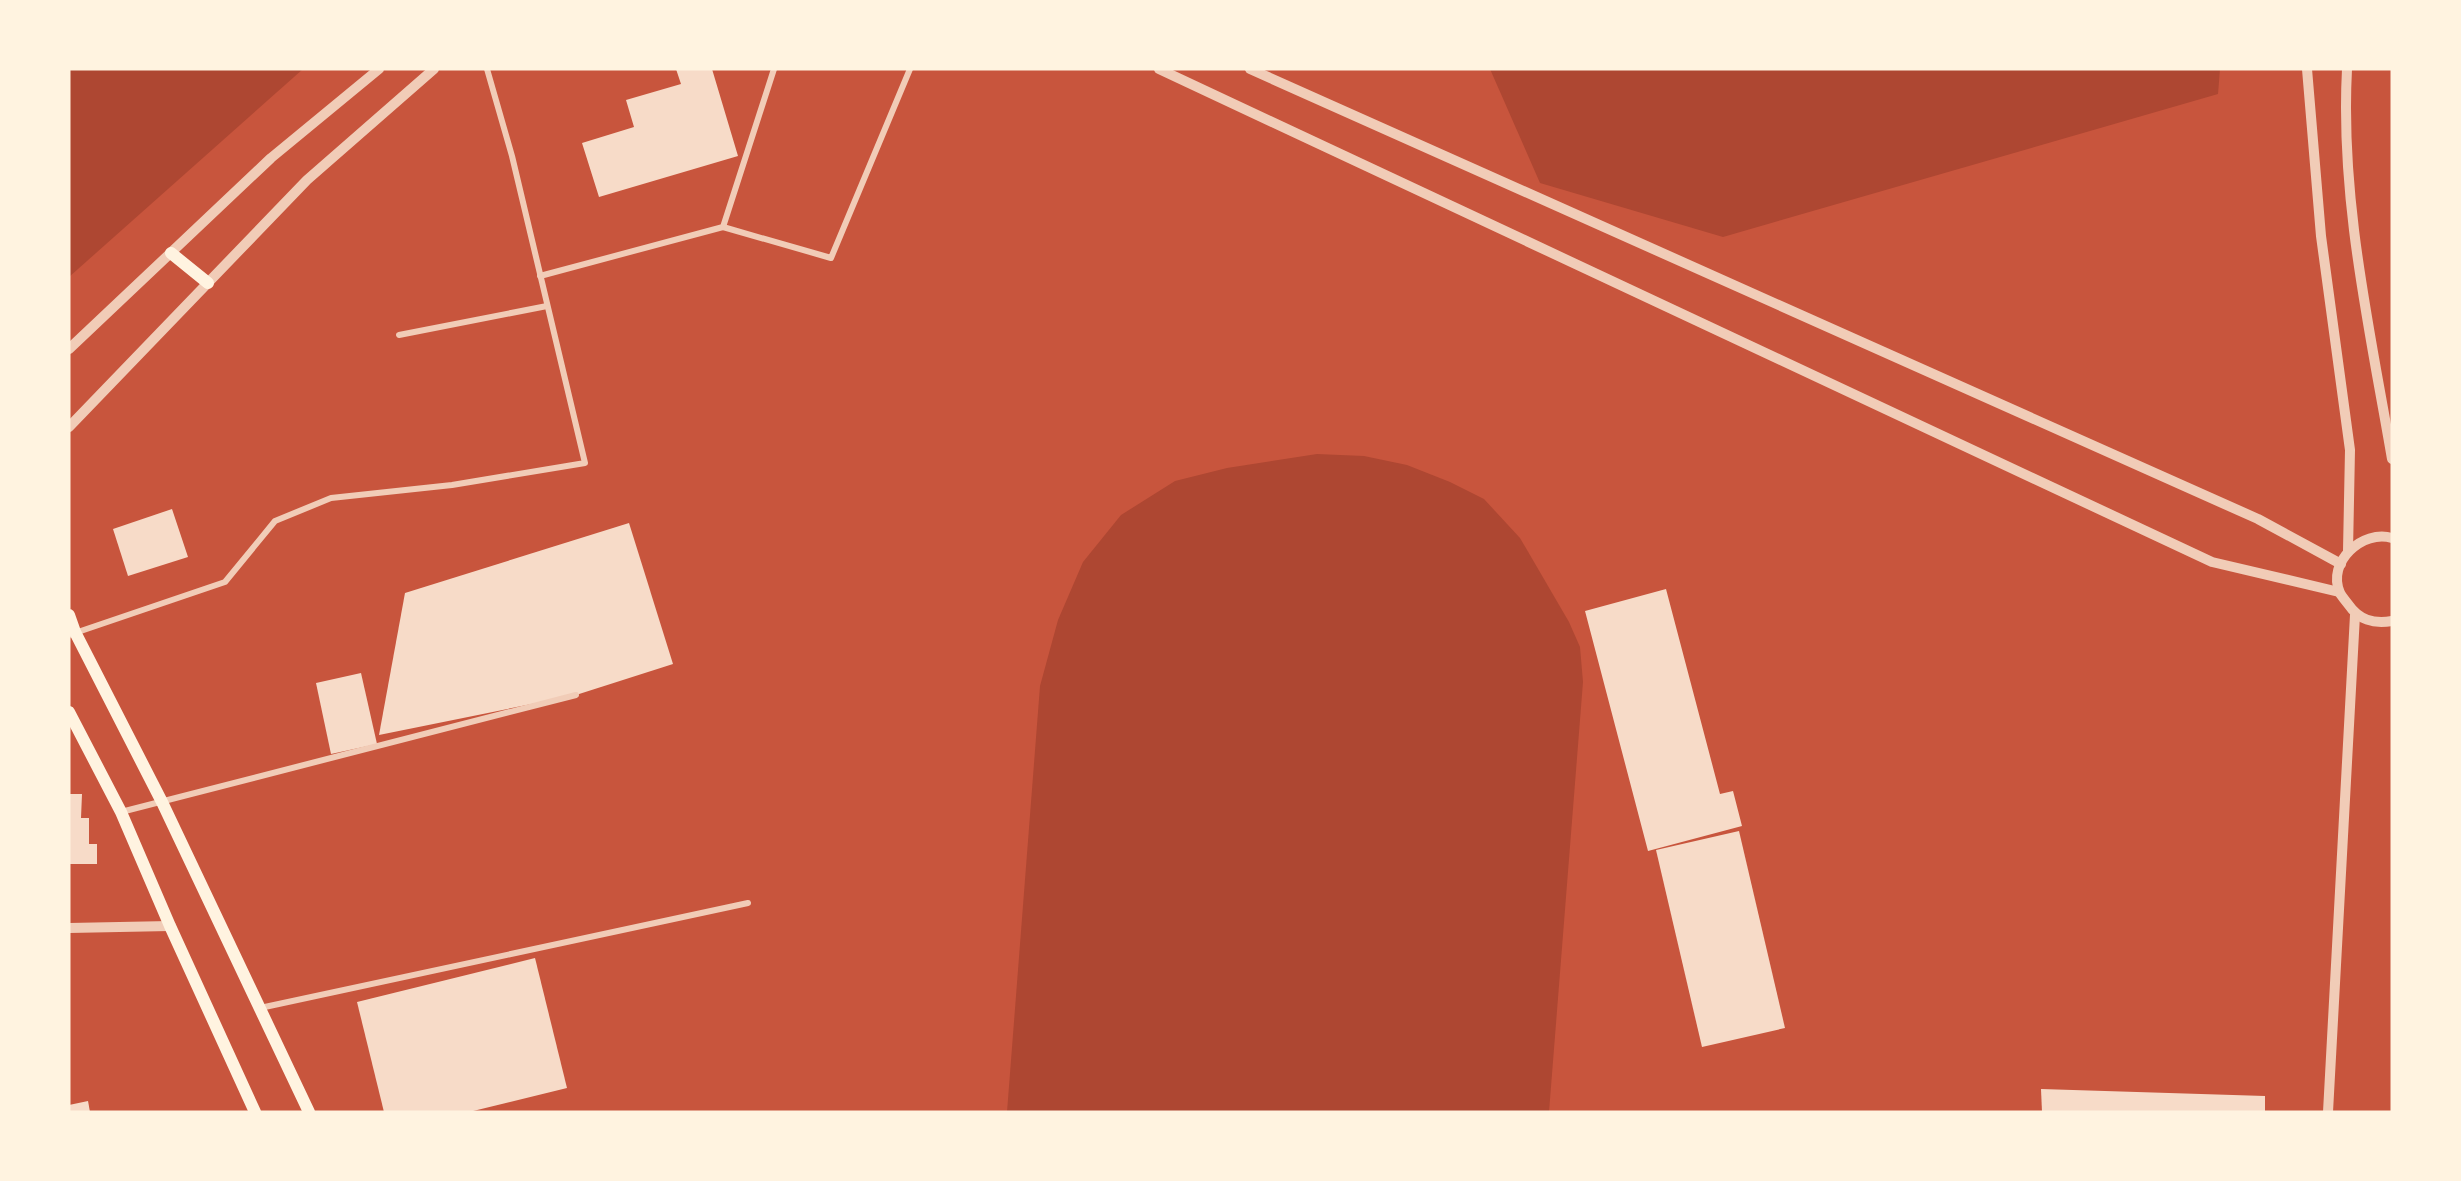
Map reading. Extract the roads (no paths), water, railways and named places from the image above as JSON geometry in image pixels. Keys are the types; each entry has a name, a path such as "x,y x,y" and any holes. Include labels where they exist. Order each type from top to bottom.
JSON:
{"main road":[{"path":"171,253 208,283"},
{"path":"69,615 72,634 162,802 309,1112"},
{"path":"69,712 121,812 255,1112"}],"street":[{"path":"69,349 271,158 379,69"},
{"path":"69,427 307,180 434,69"},
{"path":"72,634 225,582 275,521 331,498 452,485 585,464 512,156 487,69"},
{"path":"723,227 774,69"},
{"path":"540,276 723,227 831,258 910,69"},
{"path":"1159,69 2212,562 2339,592"},
{"path":"1250,69 2258,519 2341,564"},
{"path":"2307,69 2320,236 2350,450 2348,551"},
{"path":"2347,69 2346,96 2352,228 2392,459"},
{"path":"399,335 547,306"},
{"path":"2392,538 2372,537 2359,542 2348,551 2341,564 2338,578 2339,592 2355,615 2368,621 2382,623 2392,621"},
{"path":"2328,1112 2355,615"},
{"path":"121,812 576,695"},
{"path":"260,1008 748,903"},
{"path":"69,928 170,926"}]}
